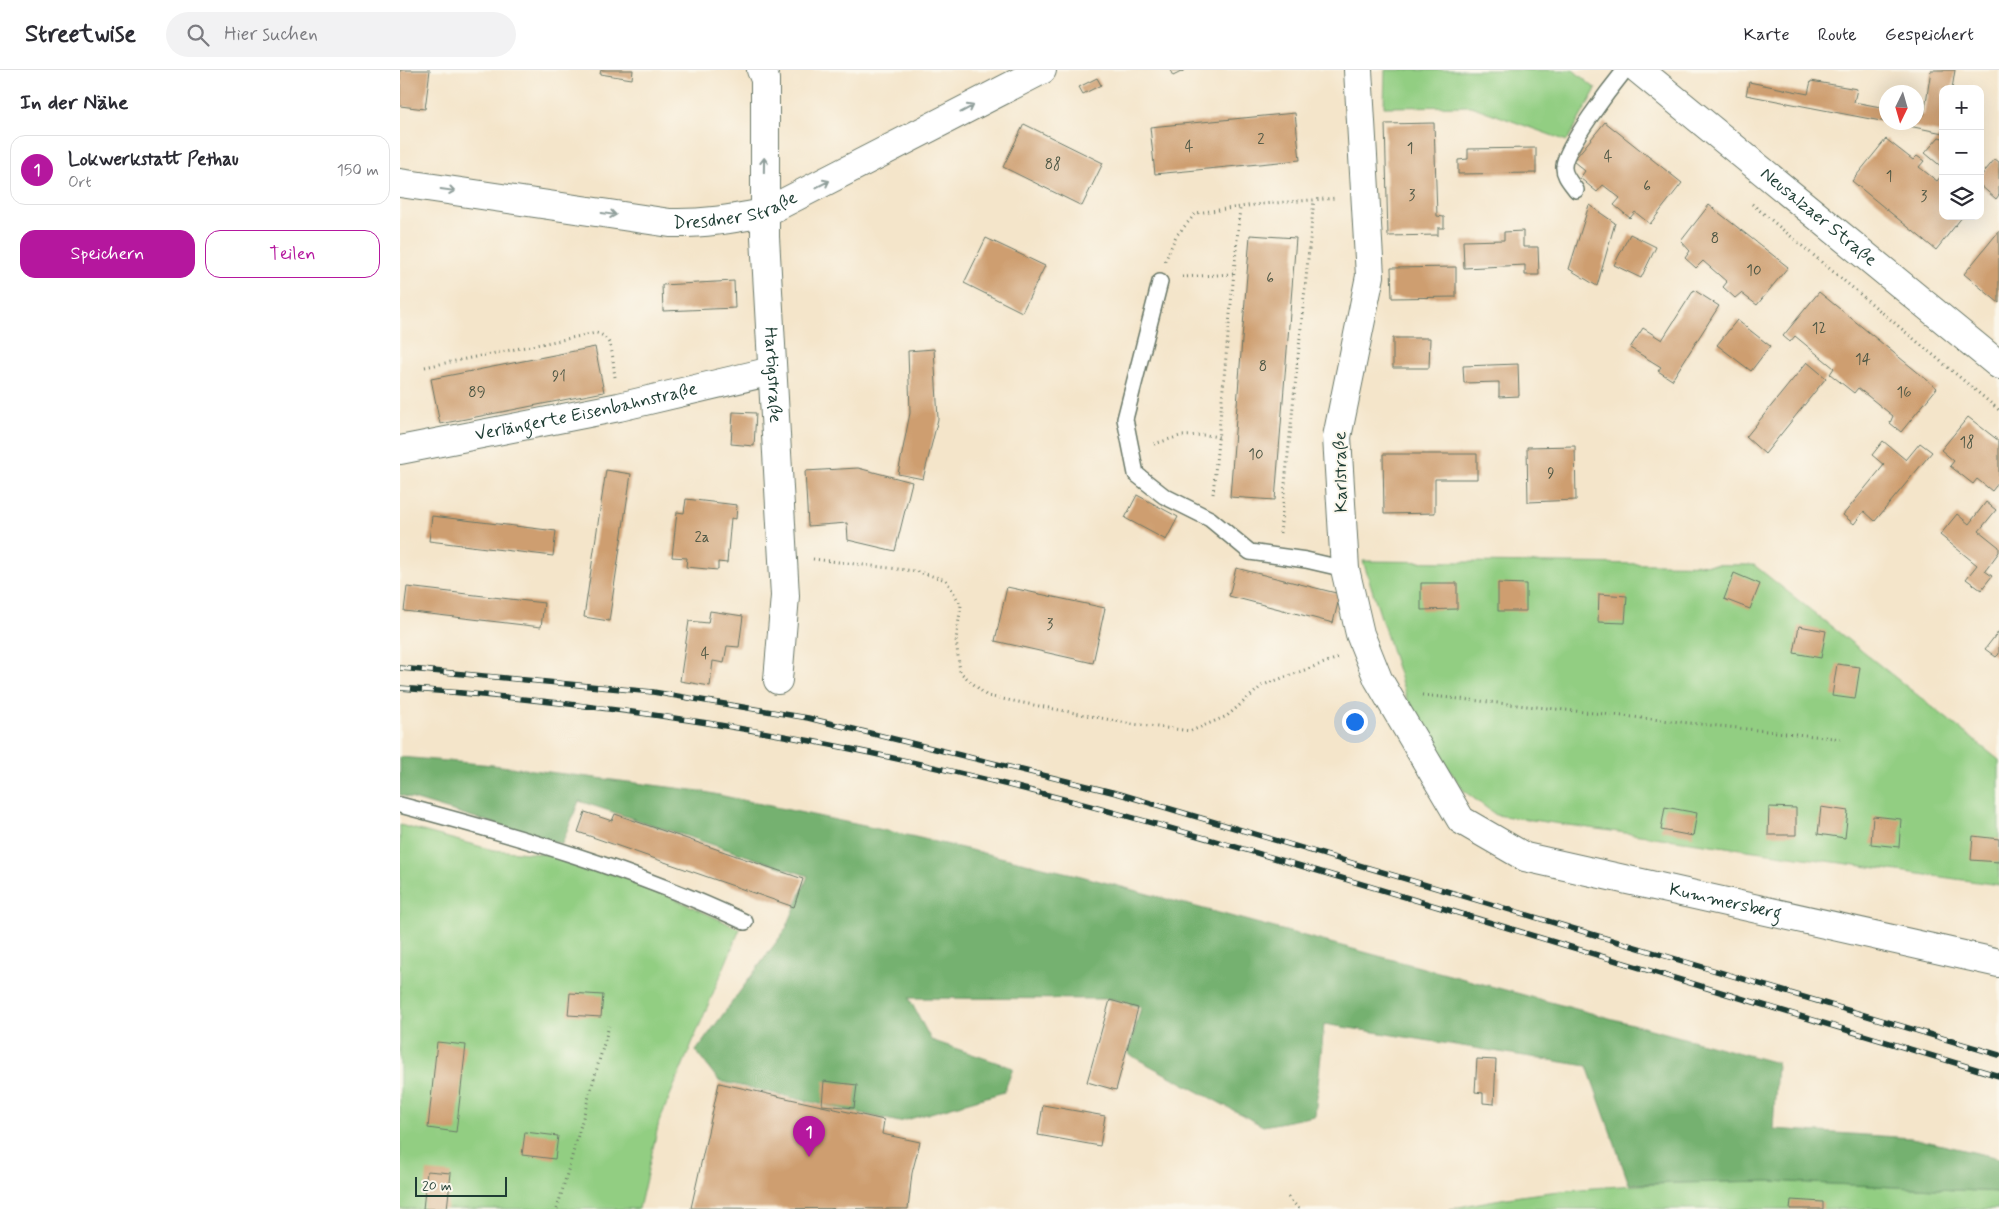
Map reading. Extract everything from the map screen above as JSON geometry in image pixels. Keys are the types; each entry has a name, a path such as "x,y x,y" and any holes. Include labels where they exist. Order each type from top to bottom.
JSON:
{"street":[{"name":"Hartigstraße","path":"761,70 765,78 764,213 785,596 778,680"},
{"name":"Dresdner Straße","path":"400,183 670,223 696,224 764,213 1042,70"},
{"name":"Karlstraße","path":"1358,70 1370,276 1337,437 1345,569 1360,634 1384,691 1461,820"},
{"name":"Neusalzaer Straße","path":"1639,70 1999,365"},
{"name":"Verlängerte Eisenbahnstraße","path":"400,450 619,407 772,371"},
{"name":"Kummersberg","path":"1461,820 1526,857 1999,964"}],"lane":[{"path":"1576,190 1565,174 1563,165 1579,136 1611,87 1625,70"},
{"path":"1160,282 1125,419 1136,474 1164,496 1210,519 1250,552 1306,560 1345,569"},
{"path":"400,805 526,839 694,898 745,922"}],"path":[{"path":"1233,274 1179,277 1160,282 1163,264 1176,236 1196,214 1364,196"},
{"path":"1278,557 1314,200"},
{"path":"1748,201 1999,410"},
{"path":"1210,519 1240,208"},
{"path":"425,367 596,333 605,335 609,340 619,407"},
{"path":"1130,446 1161,444 1180,436 1206,435 1219,437"},
{"path":"782,554 856,565 915,571 946,580 961,605 956,640 960,672 987,696 1132,724 1191,731 1227,716 1263,685 1365,647"},
{"path":"1384,691 1842,739"},
{"path":"557,1209 609,1026"},
{"path":"1288,1197 1299,1209"}],"green space":[{"path":"1385,70 1573,70 1596,89 1567,141 1471,106 1384,107"},
{"path":"1363,561 1754,565 1999,760 1999,885 1496,815 1464,791 1412,715"},
{"path":"400,757 493,765 700,791 911,836 1081,876 1777,1063 1773,1129 1912,1138 1999,1158 1999,1192 1769,1181 1629,1184 1587,1066 1324,1024 1315,1116 1263,1126 1128,1054 1141,1007 1112,999 909,998 931,1040 1013,1068 1004,1092 899,1122 719,1081 696,1051 786,929 808,876 579,801 562,844 400,795"},
{"path":"400,825 493,850 554,855 630,878 740,929 659,1122 639,1209 400,1209"},
{"path":"1769,1181 1999,1192 1999,1209 1450,1209 1489,1201 1569,1190 1649,1184"}],"building":[{"path":"400,70 430,70 425,109 400,106"},
{"path":"601,70 633,70 632,79 600,74"},
{"path":"1170,70 1185,70 1173,76"},
{"path":"1931,70 1955,70 1953,85 1939,85 1939,132 1924,129 1924,115"},
{"path":"1097,78 1101,85 1083,94 1079,87"},
{"path":"1811,81 1857,89 1854,102 1879,107 1879,121 1746,95 1749,82 1808,94"},
{"path":"1295,113 1300,160 1155,174 1150,127"},
{"path":"1605,122 1682,183 1650,224 1635,212 1630,218 1614,205 1620,198 1603,185 1597,192 1580,178 1585,171 1573,161"},
{"path":"1434,123 1437,216 1444,217 1444,228 1438,228 1438,235 1388,236 1385,124"},
{"path":"1024,124 1103,163 1082,206 1003,167"},
{"path":"1939,137 1939,165 1925,153"},
{"path":"1886,139 1913,160 1917,156 1924,161 1919,167 1937,181 1939,178 1939,220 1960,220 1936,250 1852,181"},
{"path":"1536,148 1536,173 1458,174 1458,160 1468,159 1468,149"},
{"path":"1995,159 1999,162 1999,195 1996,199 1984,188 1984,172"},
{"path":"1589,205 1615,223 1597,286 1569,269"},
{"path":"1709,205 1788,267 1757,305 1741,293 1735,298 1723,287 1727,282 1703,261 1696,268 1685,258 1690,251 1681,241"},
{"path":"1523,231 1523,247 1538,247 1539,275 1525,275 1525,265 1464,268 1463,241 1504,240 1504,232"},
{"path":"1999,231 1999,303 1964,274"},
{"path":"1630,234 1656,247 1641,278 1614,265"},
{"path":"1250,235 1296,238 1275,500 1230,497"},
{"path":"986,238 1045,266 1022,312 964,283"},
{"path":"1456,267 1456,297 1392,298 1391,268"},
{"path":"734,281 735,308 663,311 662,285"},
{"path":"1694,290 1719,306 1672,380 1658,371 1661,367 1630,348 1643,328 1662,340"},
{"path":"1819,292 1937,388 1901,432 1890,423 1893,416 1858,388 1854,393 1830,374 1834,368 1795,336 1790,342 1783,336"},
{"path":"1737,320 1770,346 1751,371 1717,345"},
{"path":"1393,338 1430,338 1429,368 1393,368"},
{"path":"595,347 604,392 440,424 431,379"},
{"path":"934,349 938,419 923,479 898,474 910,413 908,351"},
{"path":"1807,362 1826,378 1765,454 1746,437"},
{"path":"1518,364 1519,396 1499,397 1499,382 1464,383 1463,366"},
{"path":"733,412 756,413 754,446 731,444"},
{"path":"1968,417 1999,441 1999,482 1992,491 1977,479 1973,484 1950,466 1954,461 1941,450"},
{"path":"1883,441 1906,460 1920,443 1932,452 1875,521 1864,511 1854,524 1843,515 1884,465 1872,455"},
{"path":"1575,446 1576,500 1528,502 1527,447"},
{"path":"1383,454 1477,454 1477,479 1435,479 1435,513 1384,514"},
{"path":"858,468 912,482 895,551 848,540 847,523 808,526 805,471"},
{"path":"606,470 631,474 609,621 584,617"},
{"path":"1137,495 1178,517 1166,540 1125,518"},
{"path":"686,499 737,505 736,519 731,518 727,563 718,562 718,570 686,567 687,558 672,557 677,512 684,513"},
{"path":"1986,502 1996,510 1979,531 1999,547 1999,552 1985,571 1992,576 1981,590 1966,579 1977,565 1940,535 1957,514 1969,524"},
{"path":"432,516 556,531 553,556 429,541"},
{"path":"1236,568 1340,594 1333,623 1229,596"},
{"path":"1734,573 1760,584 1750,609 1724,599"},
{"path":"1421,583 1457,583 1457,609 1421,610"},
{"path":"1498,583 1526,584 1526,611 1498,611"},
{"path":"407,587 544,603 541,627 404,611"},
{"path":"1007,587 1105,608 1093,663 995,641"},
{"path":"1599,594 1627,596 1625,623 1598,622"},
{"path":"710,611 743,616 739,647 727,646 724,663 713,661 710,686 680,681 689,621 708,623"},
{"path":"1799,626 1826,631 1821,658 1794,653"},
{"path":"1999,631 1999,654 1996,657 1985,649"},
{"path":"1837,664 1860,667 1855,699 1832,696"},
{"path":"1665,807 1697,813 1693,836 1661,830"},
{"path":"1769,807 1796,808 1796,835 1768,835"},
{"path":"1821,807 1848,811 1845,838 1818,834"},
{"path":"585,812 612,821 615,814 803,879 794,907 578,832"},
{"path":"1873,816 1901,819 1899,847 1871,844"},
{"path":"1973,836 1999,839 1999,862 1971,860"},
{"path":"570,993 603,995 601,1017 568,1015"},
{"path":"1110,1000 1138,1008 1116,1090 1087,1082"},
{"path":"437,1042 466,1045 456,1132 428,1128"},
{"path":"1477,1059 1496,1060 1494,1104 1483,1103 1483,1093 1475,1092"},
{"path":"824,1081 857,1085 854,1108 822,1105"},
{"path":"719,1083 884,1120 882,1134 920,1142 912,1173 908,1209 691,1208"},
{"path":"1043,1105 1105,1116 1100,1146 1038,1135"},
{"path":"525,1132 558,1136 555,1159 522,1155"},
{"path":"427,1171 451,1173 447,1209 423,1209"},
{"path":"1791,1200 1823,1202 1823,1209 1790,1209"}],"railway":[{"path":"400,668 653,692 808,718 1120,794 1999,1055"},
{"path":"400,688 555,702 658,715 811,741 969,775 1203,837 1999,1076"}],"place":[{"name":"Lokwerkstatt Pethau","path":"809,1157"}]}
